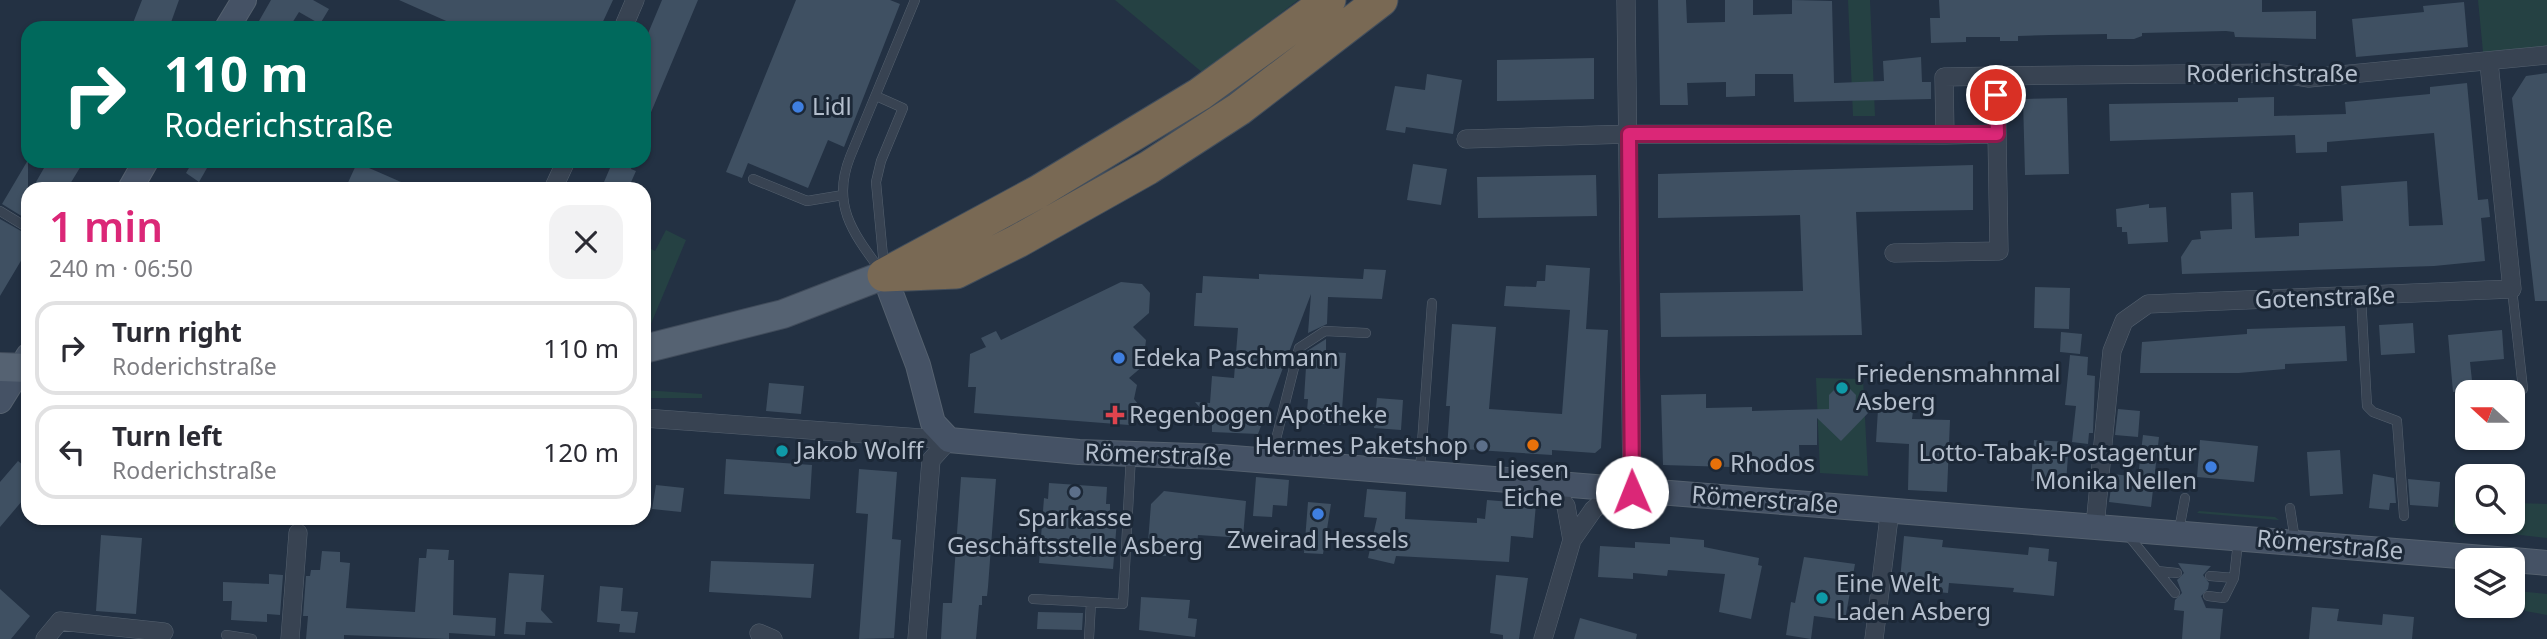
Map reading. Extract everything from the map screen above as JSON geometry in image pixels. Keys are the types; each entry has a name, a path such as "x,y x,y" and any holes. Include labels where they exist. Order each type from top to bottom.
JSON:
{"highway":[{"path":"884,275 931,247 1038,192 1200,94 1329,0"},
{"path":"884,275 956,272 1018,241 1148,168 1239,109 1381,0"}],"main road":[{"path":"651,347 783,314 884,275"}],"street":[{"path":"231,21 243,0"},
{"path":"626,21 635,0"},
{"path":"1544,639 1572,540 1593,510 1624,491 1629,134 1626,0"},
{"name":"Roderichstraße","path":"1945,135 1944,77 2276,74 2309,78 2489,63 2547,55"},
{"path":"2489,63 2512,289"},
{"path":"1894,253 1998,251 1996,76"},
{"path":"1466,139 1629,134 1997,134"},
{"path":"884,275 918,365 933,424 948,440 931,460 917,639"},
{"name":"Gotenstraße","path":"2095,526 2112,351 2124,321 2148,304 2512,289"},
{"path":"0,401 19,365"},
{"name":"Römerstraße","path":"651,419 1079,452 1270,461 1420,472 1624,491 1890,509 2455,555"},
{"path":"1550,484 1566,506 1572,540"},
{"path":"1874,639 1890,509"},
{"path":"290,639 298,533"},
{"name":"Römerstraße","path":"2525,561 2547,563"},
{"path":"45,639 60,621 164,632"}],"lane":[{"path":"884,275 851,230 843,195 845,170 915,0"},
{"path":"876,96 903,107 880,161 876,182 884,275"},
{"path":"753,179 807,201 843,195"},
{"path":"0,211 21,224"},
{"path":"2512,289 2522,380"},
{"path":"2361,296 2367,405 2372,412 2397,421 2404,516"},
{"path":"1420,472 1432,303"},
{"path":"1270,461 1299,348 1325,331 1366,332"},
{"path":"1034,599 1123,604 1131,453"},
{"path":"2178,533 2185,498"},
{"path":"2290,508 2296,542"},
{"path":"2122,528 2175,593"},
{"path":"2207,596 2224,598 2234,578 2238,538"},
{"path":"2157,571 2177,573"},
{"path":"2210,576 2234,578"},
{"path":"1089,639 1091,602"},
{"path":"226,635 252,639"}],"green space":[{"path":"1115,0 1298,0 1203,73"},
{"path":"1848,0 1870,0 1875,116 1853,116"},
{"path":"2478,0 2547,0 2547,46 2483,52"},
{"path":"666,230 686,240 651,324 651,249 655,251"},
{"path":"1816,378 1863,379 1868,476 1820,473"},
{"path":"651,390 702,394 702,398 651,398"},
{"path":"2525,503 2547,504 2547,538 2513,534 2525,534"},
{"path":"2197,513 2275,517 2279,520"},
{"path":"2525,592 2547,594 2547,615 2525,611"}],"building":[{"path":"142,0 179,0 172,21 134,21"},
{"path":"271,0 313,0 329,9 322,21 315,21 299,12 293,21 259,21"},
{"path":"399,0 613,0 603,21 446,21"},
{"path":"662,0 698,0 651,112 651,26"},
{"path":"796,0 890,0 900,4 844,147 828,140 808,188 748,163 742,178 726,172"},
{"path":"1658,0 1686,0 1687,23 1725,22 1725,0 1753,0 1753,15 1792,14 1792,0 1832,1 1834,83 1884,81 1883,61 1921,57 1922,82 1931,82 1931,99 1794,102 1793,74 1755,74 1755,96 1726,97 1726,82 1687,83 1688,105 1660,105"},
{"path":"1939,0 2262,0 2262,12 2316,11 2316,39 2235,37 2234,32 2226,31 2142,33 2142,36 2134,39 2107,39 2107,34 2018,36 2018,41 2000,41 2000,37 1966,37 1966,42 1931,43 1930,18 1940,18"},
{"path":"2464,2 2468,47 2356,57 2352,19 2424,12 2423,6"},
{"path":"1594,58 1594,99 1497,101 1497,60"},
{"path":"2547,73 2547,301 2535,301 2512,98 2526,76"},
{"path":"1427,74 1462,80 1453,134 1406,127 1405,133 1386,130 1395,86 1425,90"},
{"path":"2467,83 2478,200 2488,199 2490,217 2481,218 2485,261 2434,266 2182,274 2181,257 2192,240 2201,239 2200,231 2232,229 2231,193 2253,192 2255,238 2299,236 2299,223 2343,221 2341,186 2407,181 2409,226 2443,225 2434,133 2327,142 2327,152 2296,153 2295,135 2110,141 2109,104 2238,102 2238,98 2274,97 2274,116 2346,114 2345,102 2430,94 2430,87"},
{"path":"2067,98 2069,174 2025,175 2023,99"},
{"path":"1413,164 1447,169 1441,205 1407,200"},
{"path":"1973,165 1973,210 1856,212 1862,335 1661,337 1660,293 1803,291 1800,215 1658,218 1658,174"},
{"path":"23,168 28,168 28,182 21,182 21,216 2,204"},
{"path":"44,168 80,168 71,182 36,182"},
{"path":"189,168 207,168 199,182 186,173"},
{"path":"355,168 369,168 401,182 348,182"},
{"path":"610,168 631,168 636,171 631,182 604,182"},
{"path":"1596,175 1597,216 1478,218 1477,177"},
{"path":"2149,204 2149,208 2166,207 2168,242 2128,244 2127,232 2122,232 2122,227 2117,227 2116,209"},
{"path":"0,219 21,231 21,261 0,296"},
{"path":"1546,265 1590,268 1586,329 1608,330 1601,448 1595,453 1552,450 1552,455 1447,448 1450,406 1446,406 1452,324 1496,327 1489,409 1562,414 1570,310 1504,306 1506,286 1536,287 1537,281 1545,281"},
{"path":"1364,269 1386,270 1382,299 1328,297 1327,324 1308,333 1311,294 1258,434 1212,432 1212,421 1195,402 1210,403 1212,376 1234,378 1238,328 1194,326 1196,293 1202,293 1203,276 1259,279 1259,274 1363,279"},
{"path":"1121,282 1142,284 1150,293 1149,313 1133,327 1146,340 1143,366 1129,378 1137,385 1134,399 1138,404 1137,415 1130,420 1129,425 974,413 976,387 968,387 970,354 986,347 981,338 996,331 1001,340"},
{"path":"2035,287 2070,288 2069,329 2034,328"},
{"path":"2413,323 2415,353 2381,355 2379,325"},
{"path":"2345,326 2347,361 2285,364 2285,369 2239,373 2140,373 2142,342 2247,334 2247,329"},
{"path":"2502,330 2504,359 2470,362 2472,380 2455,380 2453,392 2448,335"},
{"path":"2061,332 2082,334 2080,354 2060,352"},
{"path":"1326,339 1326,352 1346,353 1341,425 1306,423 1308,399 1304,399 1307,351"},
{"path":"2070,355 2088,357 2087,375 2095,376 2093,433 2089,433 2088,444 2072,442 2076,406 2065,405"},
{"path":"769,383 804,386 801,414 766,411"},
{"path":"1837,387 1848,387 1856,395 1855,408 1872,409 1841,441 1817,418 1817,445 1799,445 1800,469 1663,465 1661,395 1706,394 1706,408 1752,407 1752,411 1829,409 1829,395"},
{"path":"1377,398 1403,400 1401,430 1374,428"},
{"path":"1878,409 1913,411 1912,419 1950,420 1947,492 1908,490 1909,444 1876,442"},
{"path":"2118,409 2140,411 2138,437 2115,435"},
{"path":"2143,435 2159,437 2151,507 2109,502 2113,474 2138,477"},
{"path":"2034,440 2069,442 2066,483 2031,481"},
{"path":"2200,440 2258,446 2254,482 2197,477"},
{"path":"2340,450 2343,494 2310,496 2307,452"},
{"path":"726,459 812,465 810,499 724,494"},
{"path":"18,461 21,463 21,502 0,527 0,482"},
{"path":"859,469 897,472 892,539 901,540 894,638 859,639 868,514 856,513"},
{"path":"2373,474 2394,478 2396,503 2390,503 2389,510 2369,508"},
{"path":"961,477 996,479 987,596 982,596 982,605 979,605 976,639 941,639 943,603 952,603"},
{"path":"1256,477 1289,480 1287,506 1273,505 1272,517 1253,516"},
{"path":"2408,479 2440,482 2438,507 2410,505"},
{"path":"1049,483 1107,487 1106,504 1110,504 1110,510 1116,510 1117,520 1113,569 1039,563 1044,498 1048,499"},
{"path":"656,485 684,488 681,512 652,509"},
{"path":"1367,489 1406,492 1405,519 1477,523 1477,518 1485,519 1487,500 1536,504 1533,538 1511,536 1509,562 1396,556 1394,564 1368,558 1377,518 1364,517"},
{"path":"1164,491 1246,501 1243,538 1198,535 1197,545 1186,544 1185,552 1167,550 1166,556 1147,555 1151,504"},
{"path":"1308,502 1331,504 1323,554 1304,553"},
{"path":"101,535 142,538 136,614 96,611"},
{"path":"1904,536 1943,540 1942,547 2028,555 2029,547 2049,549 2048,561 2057,562 2054,596 2013,592 2014,588 1949,583 1948,593 1927,591 1928,583 1900,580"},
{"path":"1670,537 1704,540 1704,547 1759,558 1758,565 1762,566 1751,619 1719,612 1725,574 1668,570 1667,576 1633,573 1633,579 1598,577 1600,546 1635,548 1635,542 1670,544"},
{"path":"427,549 449,550 448,560 454,560 453,615 496,618 495,636 449,633 449,639 344,635 344,639 306,639 308,616 303,616 306,576 310,576 311,570 320,570 322,551 340,552 340,562 350,563 346,608 415,612 419,558 426,558"},
{"name":"Eine Welt Laden Asberg","path":"1804,557 1855,564 1845,620 1814,616 1811,639 1786,635 1791,602 1795,603"},
{"path":"711,561 814,564 811,598 709,592"},
{"path":"2178,563 2211,566 2203,575 2209,583 2208,589 2201,596 2206,608 2223,609 2220,639 2182,639 2184,611 2174,610 2175,600 2182,593 2177,580 2184,573"},
{"path":"509,573 544,575 541,610 553,623 526,622 525,635 504,634"},
{"path":"269,574 283,575 280,615 267,614 267,622 231,620 232,601 223,601 223,582 269,584"},
{"path":"1496,575 1528,578 1519,639 1503,639 1503,635 1490,633"},
{"path":"600,586 623,588 621,611 638,612 635,633 619,632 620,624 597,622"},
{"path":"0,589 30,616 11,639 0,639"},
{"path":"1141,597 1190,600 1188,618 1197,619 1195,637 1139,630"},
{"path":"2312,607 2339,609 2337,621 2382,625 2383,614 2414,617 2412,639 2309,639"},
{"path":"1038,612 1083,613 1082,630 1037,629"},
{"path":"1580,618 1637,634 1636,639 1574,639"}],"place":[{"name":"Lidl","path":"798,107"},
{"name":"Edeka Paschmann","path":"1119,358"},
{"name":"Friedensmahnmal Asberg","path":"1842,388"},
{"name":"Regenbogen Apotheke","path":"1115,415"},
{"name":"Liesen Eiche","path":"1533,445"},
{"name":"Hermes Paketshop","path":"1482,446"},
{"name":"Jakob Wolff","path":"782,451"},
{"name":"Rhodos","path":"1716,464"},
{"name":"Lotto-Tabak-Postagentur Monika Nellen","path":"2211,467"},
{"name":"Sparkasse Geschäftsstelle Asberg","path":"1075,492"},
{"name":"Zweirad Hessels","path":"1318,514"},
{"name":"Eine Welt Laden Asberg","path":"1822,598"}],"route":[{"path":"1632,492 1629,134 1997,134 1996,95"}]}
